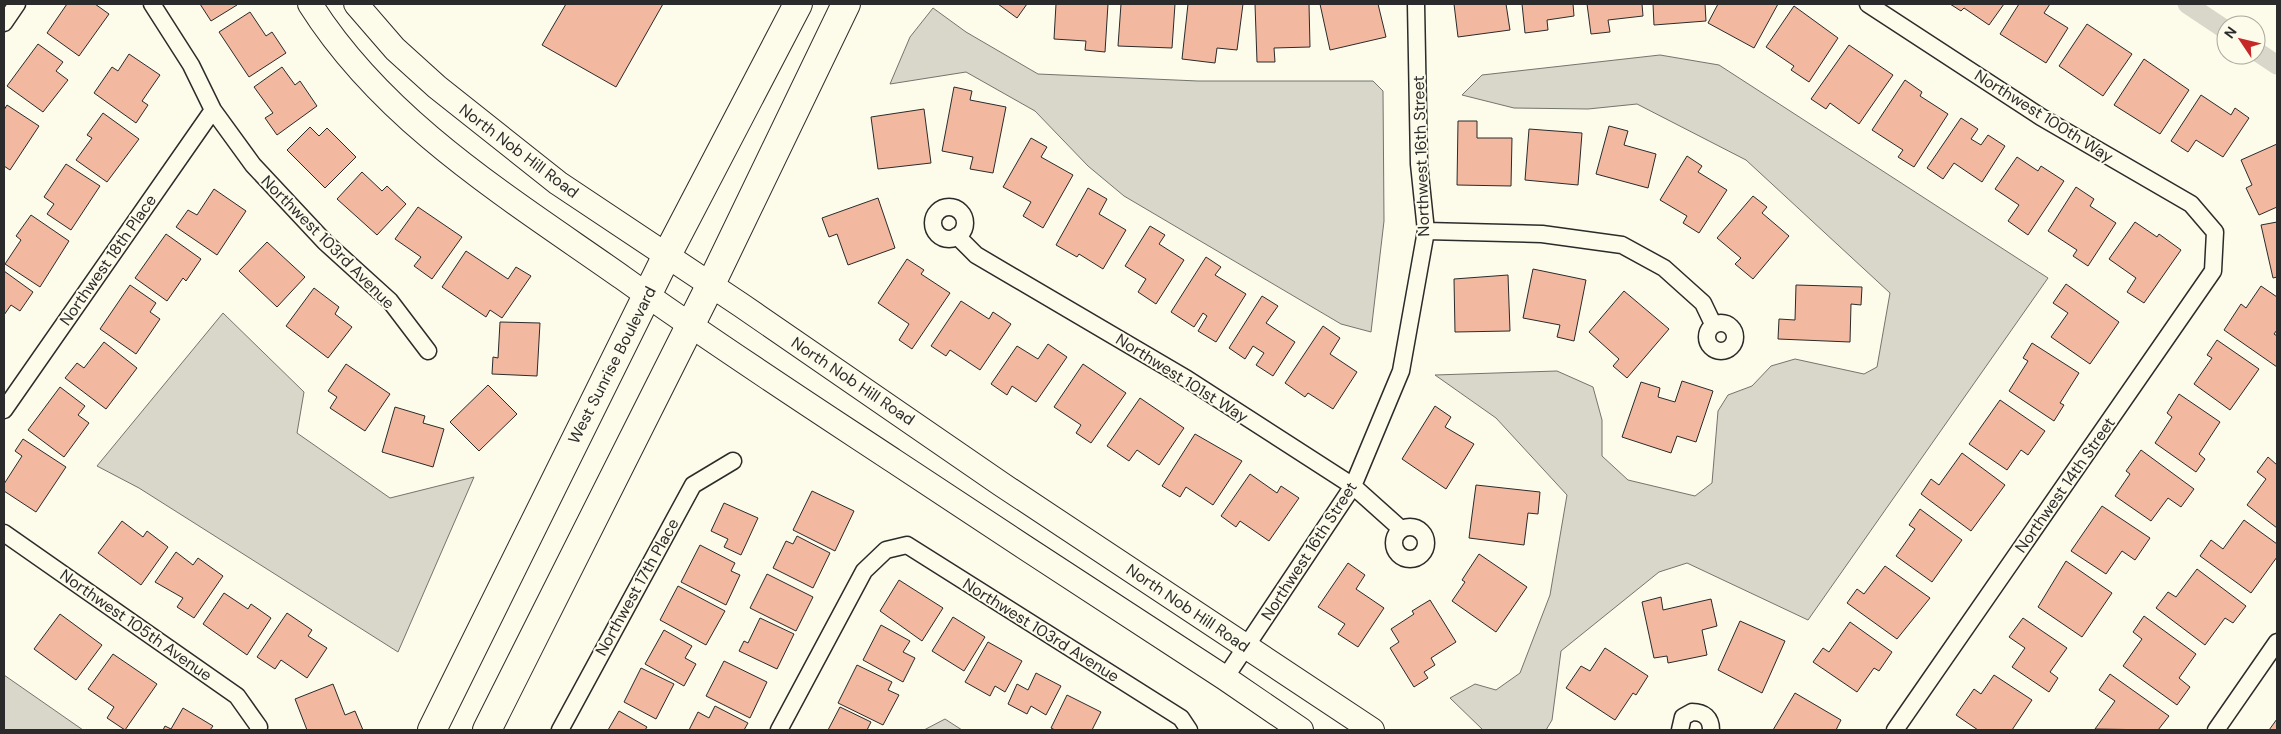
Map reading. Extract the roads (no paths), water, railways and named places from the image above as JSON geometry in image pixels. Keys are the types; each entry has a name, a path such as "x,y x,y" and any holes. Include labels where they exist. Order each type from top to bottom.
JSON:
{"highway":[{"name":"West Sunrise Boulevard","path":"432,730 667,255 798,4"},
{"path":"487,730 711,284 846,4"}],"main road":[{"path":"310,4 326,28 369,79 400,111 451,155 689,325 1301,730"},
{"name":"North Nob Hill Road","path":"356,4 395,49 437,87 558,183 711,284 1001,484 1372,730"}],"street":[{"path":"4,22 17,4"},
{"name":"Northwest 103rd Avenue","path":"152,4 191,65 213,110 253,165 325,242 390,301 428,352"},
{"name":"Northwest 16th Street","path":"1225,678 1353,486 1401,371 1426,231 1419,164 1416,4"},
{"name":"Northwest 100th Way","path":"1868,4 2041,117 2191,204 2215,232"},
{"name":"Northwest 18th Place","path":"4,410 213,110"},
{"path":"1426,231 1542,234 1622,245 1664,268 1703,302 1713,324"},
{"name":"Northwest 14th Street","path":"1895,730 2213,271 2215,232"},
{"name":"Northwest 101st Way","path":"956,236 976,255 1186,379 1353,486 1401,529"},
{"name":"Northwest 17th Place","path":"560,730 693,485 733,461"},
{"name":"Northwest 105th Avenue","path":"4,533 237,696 258,729"},
{"name":"Northwest 103rd Avenue","path":"780,730 864,571 886,550 907,545 1181,718 1189,730"},
{"path":"2216,730 2277,642"},
{"path":"1680,730 1683,717 1697,712 1702,713 1709,720 1711,730"}],"waterway":[{"path":"2187,4 2216,23"},
{"path":"2266,58 2277,65"}]}
